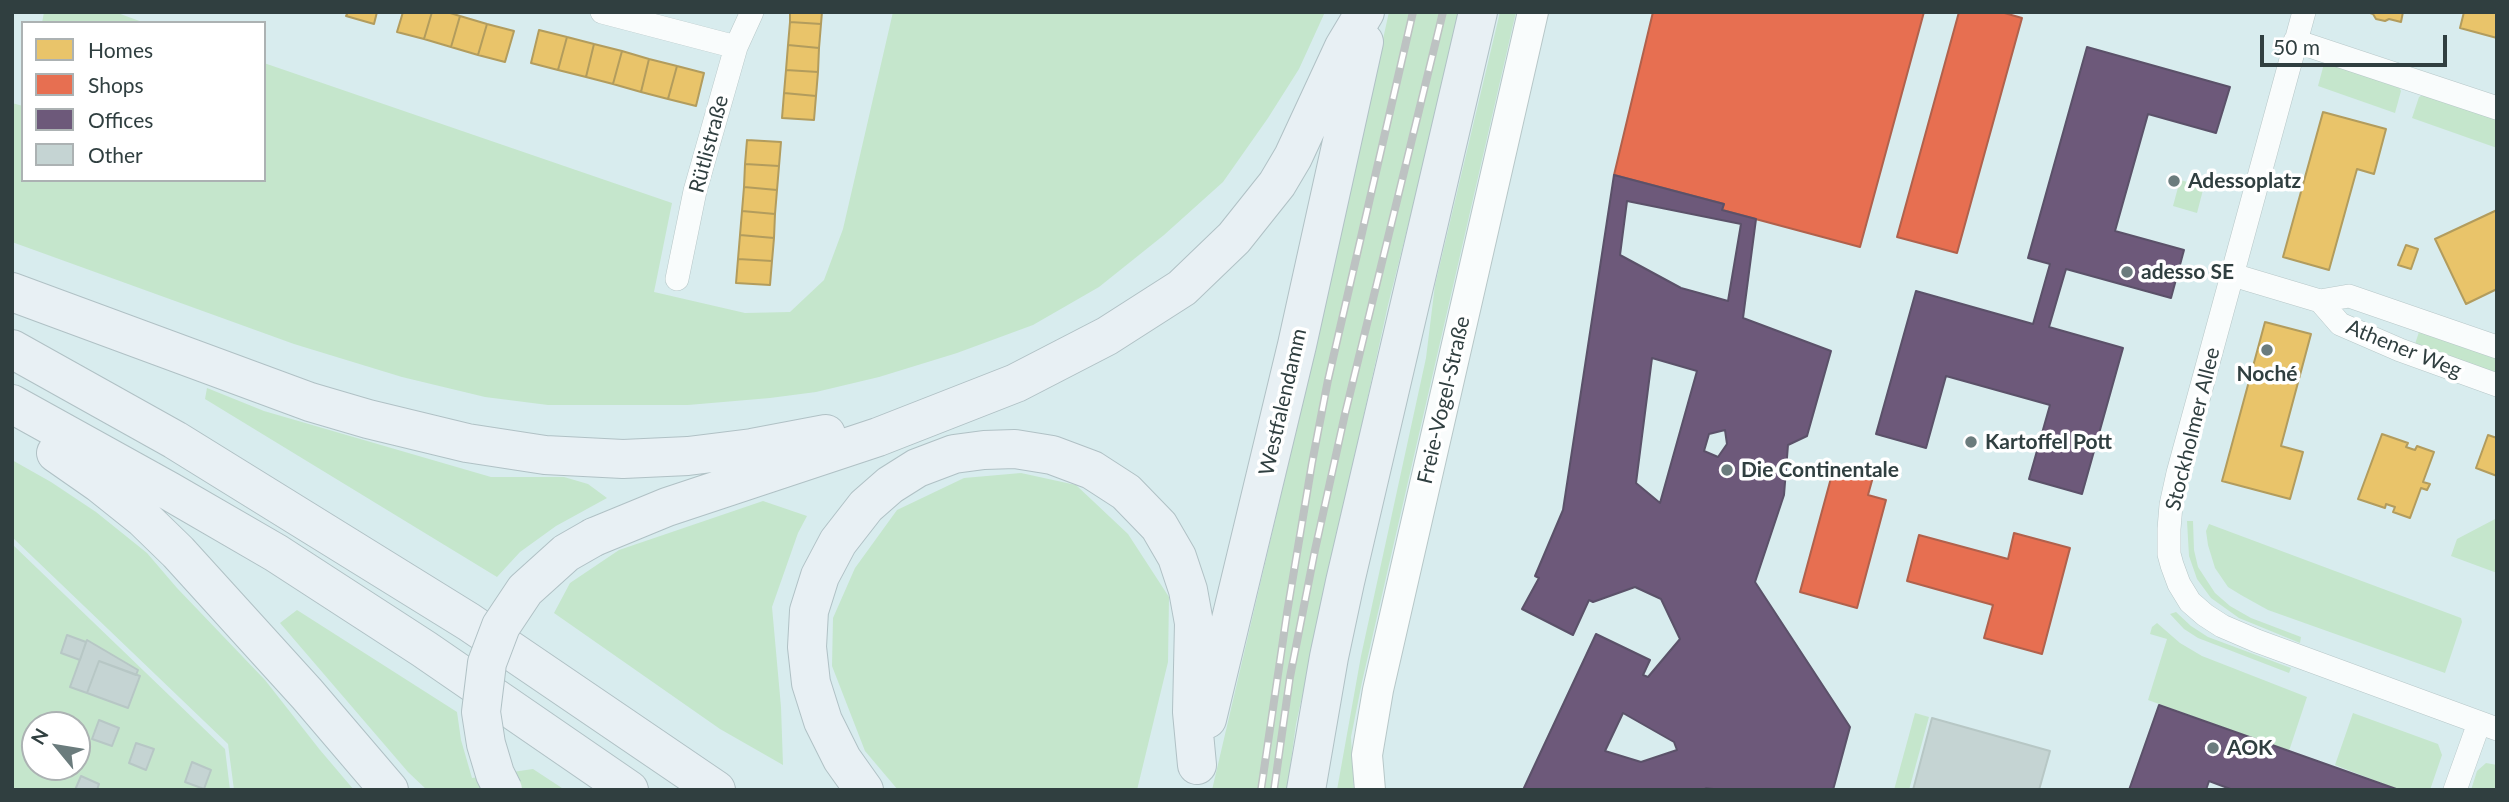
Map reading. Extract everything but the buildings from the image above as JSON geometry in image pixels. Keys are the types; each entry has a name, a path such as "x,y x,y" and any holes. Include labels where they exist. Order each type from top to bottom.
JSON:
{"highway":[{"path":"503,790 486,744 481,712 487,663 501,626 525,590 566,553 594,537 667,507 878,437 1016,383 1107,336 1182,288 1226,246 1277,184 1293,157 1344,47 1365,12"},
{"name":"Westfalendamm","path":"1194,777 1297,345 1371,12"},
{"path":"1306,790 1311,751 1345,582 1478,12"},
{"path":"12,292 310,402 467,443 545,454 623,459 726,451 812,437 870,422 954,407"},
{"path":"12,349 175,440 446,607 716,790"},
{"path":"12,404 169,491 275,554 424,649 629,790"},
{"path":"12,426 99,483 144,519 178,552 307,694 389,789"},
{"path":"864,790 842,759 823,721 811,683 807,647 809,611 820,576 838,542 866,506 890,485 917,468 954,454 984,450 1015,449 1052,455 1092,470 1126,492 1159,526 1177,557 1188,590 1194,623 1194,777"},
{"path":"1311,751 1317,790"}],"street":[{"path":"602,12 736,47"},
{"name":"Rütlistraße","path":"677,279 695,191 736,47 751,12"},
{"name":"Freie-Vogel-Straße","path":"1370,790 1367,755 1378,690 1534,12"},
{"name":"Stockholmer Allee","path":"2304,12 2171,505 2169,554 2179,584 2190,602 2205,615 2238,633 2488,726"},
{"path":"2295,41 2497,108"},
{"name":"Athener Weg","path":"2234,275 2320,301 2349,296 2497,347"},
{"name":"Athener Weg","path":"2320,301 2340,324 2400,351 2497,385"},
{"path":"2455,790 2488,726"}],"green space":[{"path":"44,12 115,12 140,21 42,21"},
{"path":"893,12 1325,12 1299,69 1223,182 1164,235 1099,287 1033,325 957,353 879,377 816,392 688,405 548,405 485,397 402,377 294,344 12,242 12,103 21,105 21,182 266,182 266,64 672,203 654,292 745,313 790,312 824,280 843,229"},
{"path":"1389,12 1462,12 1388,305 1296,724 1287,790 1212,790 1296,431"},
{"path":"1500,12 1516,12 1362,682 1351,737 1354,790 1337,790 1361,656 1426,358 1435,285"},
{"path":"2325,60 2398,85 2401,91 2395,113 2318,86"},
{"path":"2426,93 2497,118 2497,148 2412,118 2419,97"},
{"path":"2180,180 2204,186 2197,213 2173,206"},
{"path":"2420,329 2497,356 2497,377 2414,347"},
{"path":"207,388 264,411 491,477 564,477 588,484 607,498 556,526 520,552 497,577 205,399"},
{"path":"12,460 96,512 147,553 265,680 354,790 234,790 228,744 12,537"},
{"path":"1021,473 1076,485 1128,534 1169,597 1168,662 1137,790 898,790 865,751 832,666 833,618 855,568 897,510 964,478"},
{"path":"763,501 807,516 798,533 772,607 783,765 720,729 554,613 570,583 619,550"},
{"path":"2497,518 2497,573 2451,556 2457,539"},
{"path":"2187,521 2193,521 2194,550 2198,567 2215,593 2230,606 2251,618 2301,637 2300,643 2239,618 2211,598 2197,579 2189,556"},
{"path":"2209,524 2461,618 2445,673 2268,610 2228,587 2215,568 2208,545 2206,531"},
{"path":"12,544 225,749 230,790 12,790"},
{"path":"297,610 457,712 461,740 472,778 533,769 565,790 427,790 408,772 280,623"},
{"path":"2176,612 2208,637 2291,668 2289,673 2198,638 2184,629 2170,614"},
{"path":"2157,623 2180,643 2202,656 2307,697 2289,751 2148,700 2167,639 2150,634"},
{"path":"1915,713 1929,717 1909,790 1894,790"},
{"path":"2353,713 2438,744 2442,755 2430,790 2399,790 2335,765"},
{"path":"2486,763 2497,765 2497,790 2471,790 2477,771"}],"railway":[{"path":"1261,790 1287,613 1328,380 1413,12"},
{"path":"1274,790 1290,677 1315,550 1345,414 1443,12"}],"place":[{"name":"Adessoplatz","path":"2174,181"},
{"name":"adesso SE","path":"2127,272"},
{"name":"Noché","path":"2267,350"},
{"name":"Kartoffel Pott","path":"1971,442"},
{"name":"Die Continentale","path":"1727,470"},
{"name":"AOK","path":"2213,748"}]}
